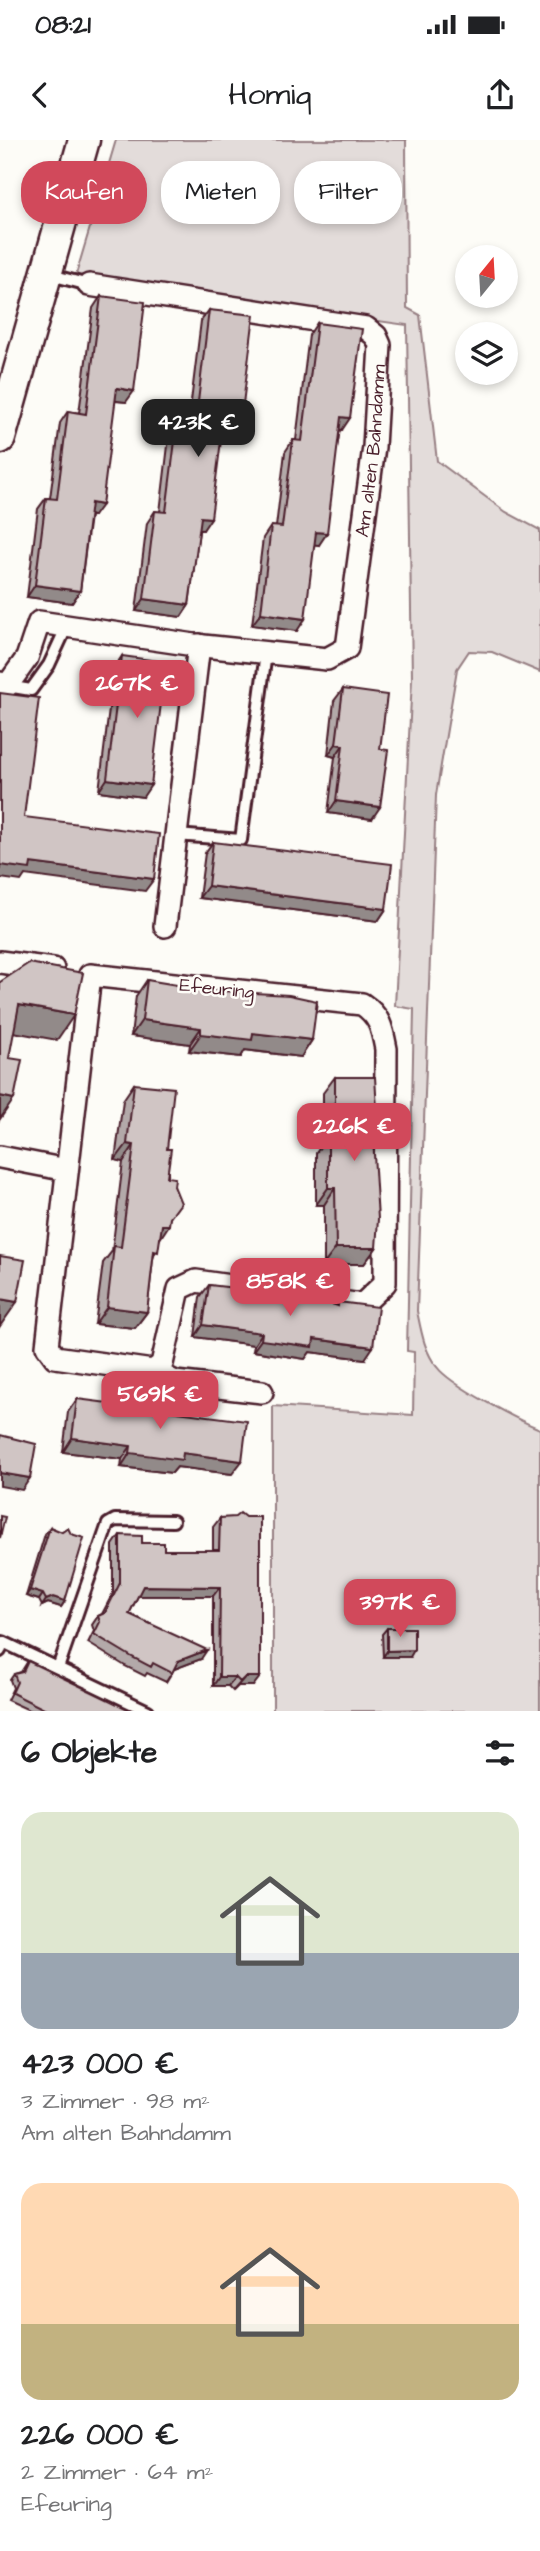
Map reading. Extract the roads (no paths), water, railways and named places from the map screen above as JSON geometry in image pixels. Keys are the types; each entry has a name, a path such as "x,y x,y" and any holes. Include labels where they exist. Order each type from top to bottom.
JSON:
{"main road":[{"path":"0,438 85,140"}],"street":[{"name":"Am alten Bahndamm","path":"4,684 27,658 39,622 199,645 327,659 347,648 374,447 380,345 376,336 366,328 89,285"},
{"path":"165,926 199,645"},
{"path":"0,962 90,975 47,1346 55,1357 153,1371 174,1382 262,1392"},
{"name":"Efeuring","path":"90,975 362,1004 375,1013 382,1025 386,1049 386,1283 362,1305 196,1281 179,1289 162,1364 153,1371"},
{"path":"0,1157 68,1170"}],"lane":[{"path":"47,274 89,285"},
{"path":"176,835 241,840 266,653"},
{"path":"58,1668 108,1524 116,1520 173,1521"},
{"path":"0,1651 3,1642 148,1711"}]}
